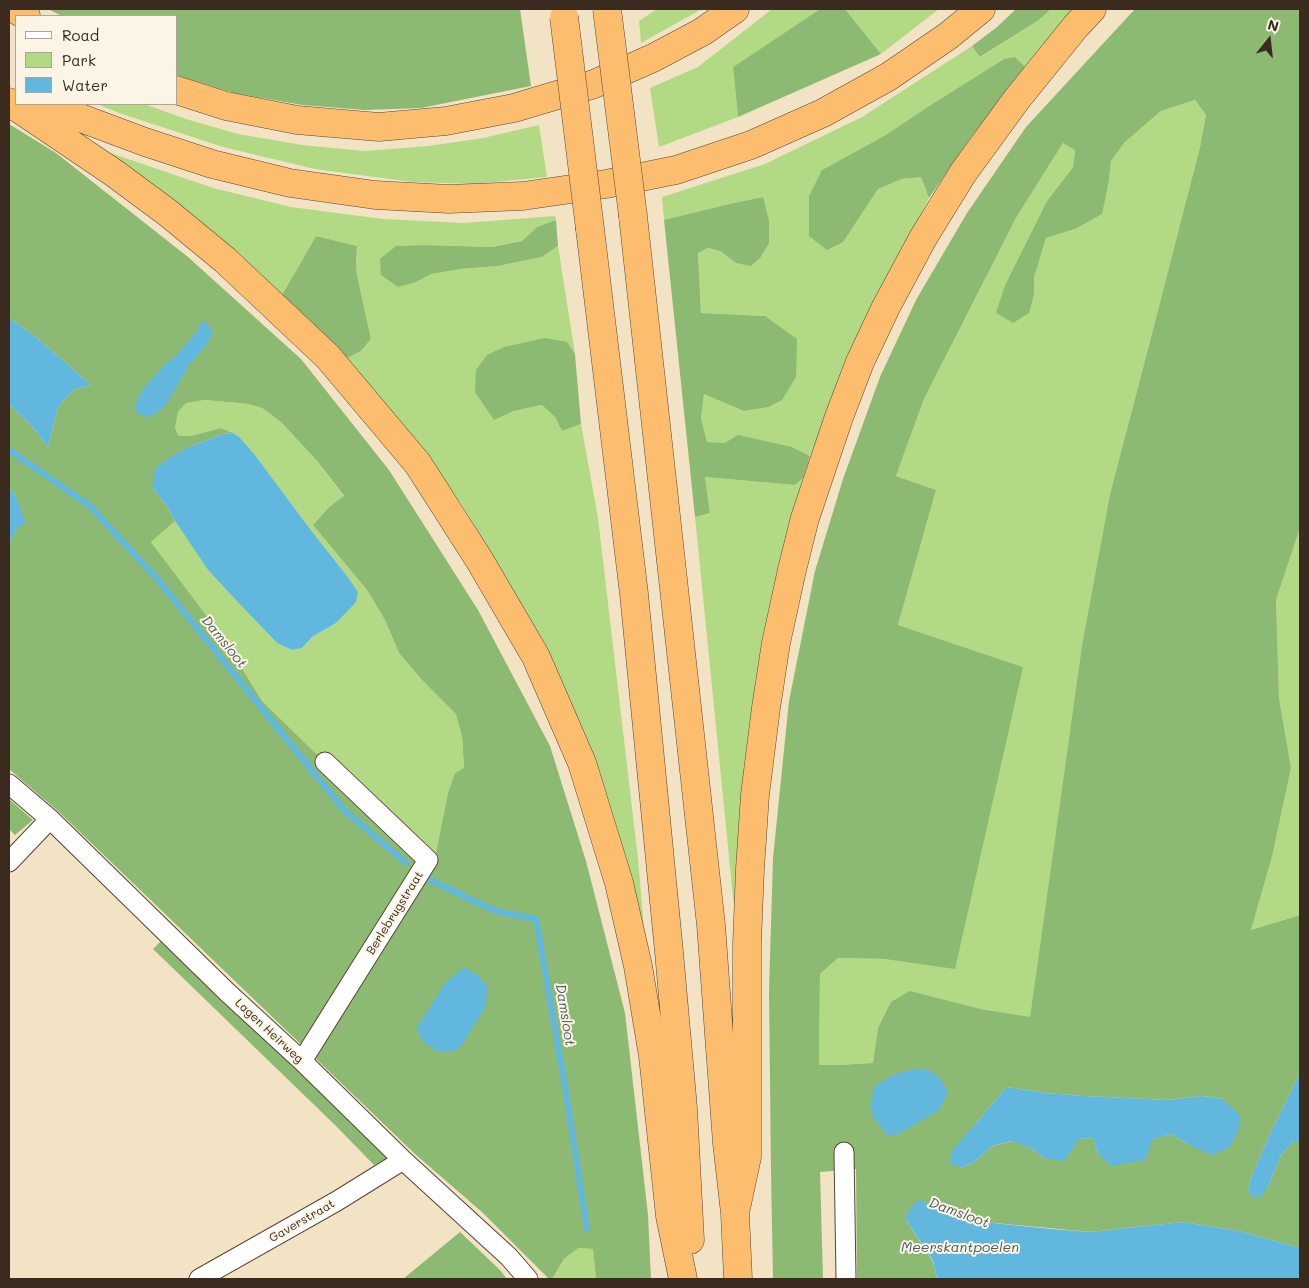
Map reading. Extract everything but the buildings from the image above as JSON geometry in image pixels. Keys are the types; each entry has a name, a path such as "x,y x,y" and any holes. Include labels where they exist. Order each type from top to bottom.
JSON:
{"highway":[{"path":"607,9 711,925 727,1143 735,1213 738,1279"},
{"path":"178,91 226,106 297,120 378,127 446,121 514,108 594,84 653,58 702,32 735,9"},
{"path":"50,105 78,117 212,164 290,183 375,195 449,199 523,196 606,184 676,170 751,145 823,113 888,77 948,36 981,9"},
{"path":"735,1213 747,1157 747,944 755,795 776,643 805,518 839,417 860,362 886,306 923,238 963,173 1017,99 1092,9"},
{"path":"564,13 634,594 683,1108 692,1279"},
{"path":"9,102 114,173 168,213 224,260 328,357 418,464 480,561 536,657 582,763 619,884 638,966 653,1056 670,1216 683,1279"}],"street":[{"name":"Berlebrugstraat","path":"302,1061 428,860 325,762"},
{"name":"Lagen Heirweg","path":"9,784 50,819 403,1160 509,1257 528,1279"},
{"path":"9,862 50,819"},
{"path":"844,1152 846,1279"},
{"name":"Gaverstraat","path":"199,1279 337,1201 403,1160"}],"green space":[{"path":"48,9 520,9 531,86 421,108 365,110 302,105 234,93 178,76 178,15 60,15"},
{"path":"657,9 702,9 641,43 639,21"},
{"path":"772,9 820,9 733,67 738,117 659,147 650,88 698,67"},
{"path":"820,9 845,9 881,54 738,117 733,67"},
{"path":"845,9 939,9 881,54"},
{"path":"1016,9 1051,9 1039,20 980,57 972,46 997,27"},
{"path":"1051,9 1078,9 1026,68 1004,59 884,136 822,170 861,214 878,189 902,179 921,177 929,198 872,310 810,456 792,447 707,442 701,418 704,393 744,411 769,407 782,400 765,316 701,313 698,253 708,248 720,251 736,263 751,265 760,258 763,197 664,220 662,197 765,164 862,117 972,46 981,57 1039,20"},
{"path":"1135,9 1300,9 1300,528 1276,600 1279,698 1291,768 1272,857 1251,930 1300,915 1300,1073 1271,1132 1251,1178 1248,1190 1268,1186 1281,1155 1293,1142 1300,1142 1300,1248 1239,1231 1183,1222 1091,1232 973,1221 930,1203 905,1218 933,1262 937,1279 857,1279 856,1169 820,1172 823,1279 773,1279 769,991 773,858 789,701 815,571 843,479 880,377 916,300 967,213 1026,127","holes":["1195,100 1206,115 1200,147 1110,494 1082,645 1030,1017 980,1009 910,991 891,1002 878,1028 873,1063 819,1065 820,974 838,958 885,959 955,969 1023,667 898,625 936,490 896,476 924,399 1016,218 1063,143 1075,150 1073,167 1047,201 1005,285 996,313 1013,323 1029,313 1034,294 1034,277 1046,238 1075,229 1102,214 1111,161 1125,142 1161,111","1007,1087 1045,1093 1084,1096 1167,1100 1204,1096 1222,1099 1193,1147 1171,1134 1098,1154 1093,1138 1079,1139 1044,1158 1030,1148 1013,1141 992,1146 973,1163 960,1168 976,1123"]},
{"path":"1015,57 1026,68 971,137 929,198 921,177 902,179 878,189 843,242 827,250 809,236 809,196 822,170 884,136 1004,59"},
{"path":"1195,100 1206,115 1200,147 1110,494 1082,645 1030,1018 980,1009 878,1028 873,1063 819,1065 820,974 838,958 885,959 1023,667 898,625 936,490 896,476 924,399 1016,218 1063,143 1075,149 1073,167 1047,201 1005,285 997,313 1034,294 1033,277 1046,238 1075,229 1109,180 1111,161 1125,142 1161,111"},
{"path":"99,105 147,105 238,134 302,145 365,151 429,146 483,138 539,125 547,177 474,184 412,182 315,169 223,147"},
{"path":"9,124 56,153 188,257 301,359 389,470 478,610 550,746 586,861 625,1013 648,1215 651,1279 596,1279 593,1249 578,1248 564,1259 552,1279 549,1279 483,1213 415,1154 59,812 9,769 9,545 17,528 16,497 9,487 9,404 32,426 48,447 59,406 73,390 91,385 37,338 9,318","holes":["205,400 249,404 262,408 281,422 318,462 344,496 329,507 313,525 367,590 385,620 399,653 422,680 456,714 462,736 464,768 455,773 448,793 433,868 262,701 224,639 151,542 175,521 166,505 153,489 189,447 223,434 233,433 221,428 191,436 179,436 175,428 178,412 186,403"]},
{"path":"102,150 213,188 291,207 383,219 464,223 555,216 556,220 537,227 522,241 492,247 396,246 416,282 430,274 498,266 542,257 558,246 575,354 567,342 494,420 514,411 542,405 555,417 562,431 581,424 598,518 638,859 646,952 583,733 544,643 461,503 347,358 361,351 371,339 357,275 357,246 316,236 282,295"},
{"path":"763,197 769,221 769,243 760,258 751,266 736,263 720,251 708,248 698,253 701,313 765,316 797,339 796,377 782,400 769,407 744,411 704,394 701,418 707,442 725,443 738,435 792,447 810,456 803,478 795,485 705,477 710,513 695,517 664,220"},
{"path":"556,220 558,246 542,257 498,266 431,274 416,282 398,287 381,275 380,259 396,246 492,247 522,241 537,227"},
{"path":"316,236 357,246 357,275 371,339 361,351 347,358 282,295"},
{"path":"545,338 567,342 575,354 581,424 562,431 555,417 542,405 514,411 494,420 475,392 476,370 487,355 504,347"},
{"path":"205,400 249,404 262,408 281,422 318,462 344,497 329,507 313,525 367,590 385,620 399,653 422,680 457,714 462,736 464,768 448,793 433,869 262,701 224,639 151,542 175,521 208,570 277,643 292,650 302,648 312,637 336,623 358,592 255,455 233,433 221,428 191,436 179,436 175,428 178,412 186,403"},
{"path":"705,477 795,485 803,478 770,612 750,720 740,827 736,927 695,517 710,513"},
{"path":"1300,528 1300,915 1251,930 1272,857 1291,768 1279,698 1276,600"},
{"path":"9,799 33,820 15,835 9,829"},
{"path":"163,939 391,1156 374,1165 153,949"},
{"path":"460,1232 507,1279 403,1279"},
{"path":"577,1248 593,1249 596,1279 552,1279 564,1259"}],"water":[{"path":"9,318 37,338 91,385 73,390 59,406 48,447 32,426 9,404"},
{"path":"203,320 213,331 208,343 189,365 167,403 158,412 149,417 140,415 136,411 135,404 141,392 162,367 179,353 197,331"},
{"path":"233,433 255,455 358,592 356,602 336,623 312,637 302,648 292,650 277,643 235,599 208,570 166,505 153,489 156,468 170,457 189,447 223,434"},
{"path":"9,487 16,497 26,523 17,528 9,545"},
{"path":"463,968 475,973 487,986 486,1006 463,1043 455,1051 438,1052 424,1042 416,1029 445,983"},
{"path":"918,1069 929,1070 940,1078 948,1092 939,1110 901,1133 888,1136 874,1118 870,1107 874,1087 891,1076"},
{"path":"1300,1073 1300,1142 1293,1142 1281,1155 1268,1186 1260,1197 1252,1197 1248,1190 1251,1178"},
{"path":"1007,1087 1045,1093 1084,1096 1167,1100 1203,1096 1222,1099 1239,1114 1240,1127 1230,1147 1213,1155 1193,1147 1171,1134 1153,1139 1145,1160 1111,1166 1098,1154 1093,1138 1079,1139 1064,1161 1044,1158 1030,1148 1012,1141 992,1146 973,1163 960,1168 950,1163 951,1152"},
{"name":"Meerskantpoelen","path":"918,1200 973,1221 1052,1229 1091,1232 1183,1222 1239,1231 1300,1248 1300,1279 937,1279 933,1261 905,1218"}],"waterway":[{"name":"Damsloot","path":"9,450 90,506 159,581 344,810 406,863"},
{"name":"Damsloot","path":"428,879 495,911 536,919 565,1086 587,1229"}]}
